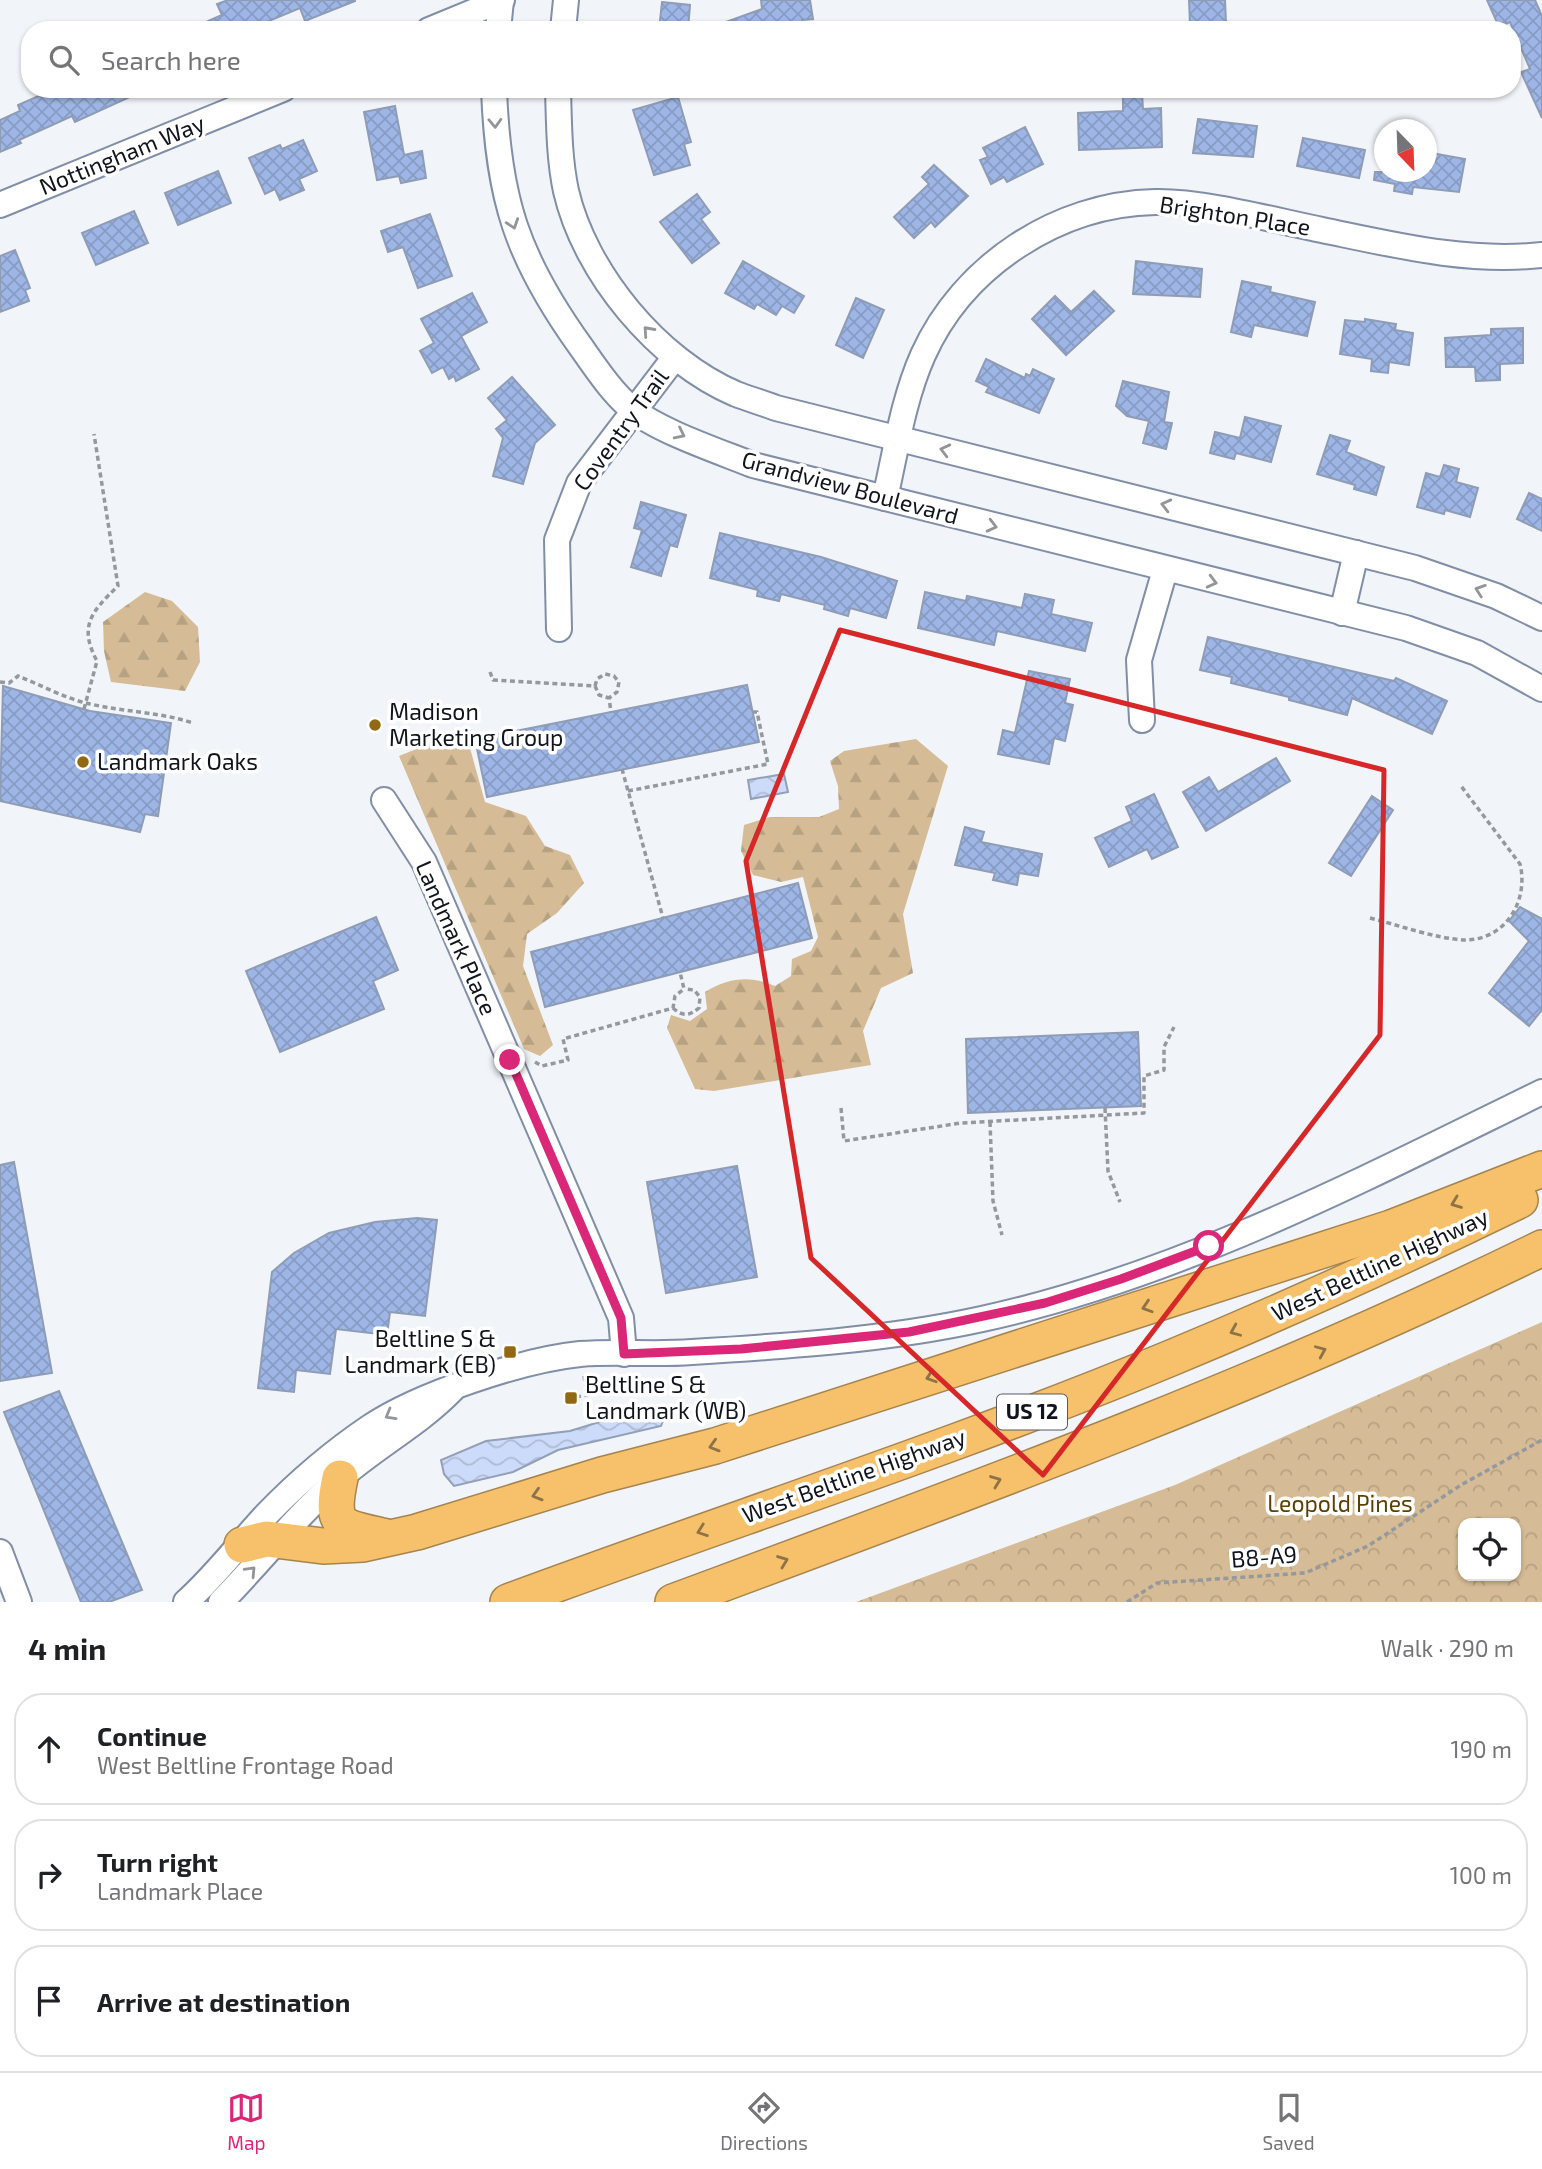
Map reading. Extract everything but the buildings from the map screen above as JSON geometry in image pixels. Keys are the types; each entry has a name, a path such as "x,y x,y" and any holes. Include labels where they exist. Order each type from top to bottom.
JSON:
{"highway":[{"path":"242,1545 279,1539 323,1546 363,1544 728,1442 1391,1228 1542,1169"},
{"name":"West Beltline Highway","path":"508,1602 1003,1423 1170,1359 1371,1272 1542,1189"},
{"name":"US 12","path":"673,1602 1206,1400 1417,1307 1542,1248"},
{"path":"340,1478 334,1507 346,1526 390,1537"}],"street":[{"path":"451,21 501,0 499,21"},
{"path":"564,21 566,0"},
{"name":"Nottingham Way","path":"0,205 261,98"},
{"name":"Grandview Boulevard","path":"495,98 501,181 523,252 548,301 632,410 685,437 753,465 1406,628 1477,653 1542,689"},
{"path":"559,98 566,191 579,230 607,281 649,334 675,356 734,393 776,408 1415,568 1484,592 1542,618"},
{"name":"Brighton Place","path":"885,498 908,399 923,355 944,318 984,270 1037,232 1090,213 1154,202 1224,211 1459,256 1502,259 1542,255"},
{"name":"Coventry Trail","path":"559,629 557,540 579,483 675,356"},
{"path":"1342,613 1356,553"},
{"path":"1142,720 1139,660 1165,570"},
{"name":"Landmark Place","path":"384,800 424,862 510,1060 621,1318 624,1354"},
{"path":"186,1602 242,1545 266,1515 313,1471 368,1428 419,1399 538,1362 580,1354 624,1354 837,1341 909,1332 1045,1303 1121,1279 1209,1246 1362,1180 1542,1092"},
{"path":"221,1602 340,1478 406,1427 430,1413 453,1389"},
{"path":"0,1552 19,1602"}],"path":[{"path":"84,709 97,661 86,641 91,618 100,603 118,586 94,434"},
{"path":"490,672 493,680 594,686"},
{"path":"594,686 597,679 605,674 614,676 619,682 617,692 609,698"},
{"path":"0,682 9,682 18,676 86,704 129,713 170,716 193,723"},
{"path":"594,686 599,695 609,698"},
{"path":"609,698 611,712"},
{"path":"628,791 768,764 757,712 753,712"},
{"path":"622,769 663,918"},
{"path":"1370,918 1466,940 1502,927 1514,914 1521,897 1524,878 1520,864 1461,786"},
{"path":"680,972 684,989"},
{"path":"684,989 694,990 700,997 699,1008 690,1015 681,1015 673,1008 675,996 684,989"},
{"path":"510,1060 527,1056 542,1066 568,1060 563,1039 673,1008"},
{"path":"841,1108 844,1141 990,1122 1144,1113 1144,1076 1164,1070 1164,1047 1174,1027"},
{"path":"1105,1108 1108,1171 1120,1202"},
{"path":"990,1122 993,1202 1002,1236"},
{"name":"B8-A9","path":"1127,1602 1157,1583 1305,1573 1368,1546 1461,1485 1542,1440"}],"highlighted area":[{"path":"840,630 1384,770 1380,1035 1043,1475 811,1258 746,861"}],"green space":[{"path":"145,592 172,601 198,627 200,662 185,691 111,682 104,651 103,622"},
{"path":"441,739 468,741 485,802 526,816 545,846 570,855 584,883 557,913 527,934 523,966 553,1045 540,1056 524,1049 399,756"},
{"path":"916,739 948,766 903,914 913,973 881,988 863,1031 871,1065 714,1091 695,1089 667,1028 671,1015 690,1021 707,1009 705,992 731,981 757,980 775,986 791,976 792,959 811,951 818,937 803,877 781,882 753,875 741,851 744,825 770,817 819,817 839,809 838,786 830,761 844,751"},
{"name":"Leopold Pines","path":"1542,1322 1542,1602 856,1602 1175,1485"}],"water":[{"path":"784,774 788,792 751,799 748,780"},
{"path":"654,1410 665,1416 661,1426 558,1450 513,1472 454,1486 444,1474 441,1460 486,1441 570,1431 635,1411"}],"place":[{"name":"Madison Marketing Group","path":"375,725"},
{"name":"Landmark Oaks","path":"83,762"},
{"name":"Beltline S & Landmark (EB)","path":"510,1352"},
{"name":"Beltline S & Landmark (WB)","path":"571,1398"}],"route":[{"path":"510,1060 621,1318 624,1354 653,1355 837,1341 982,1319 1121,1279 1209,1246"}]}
